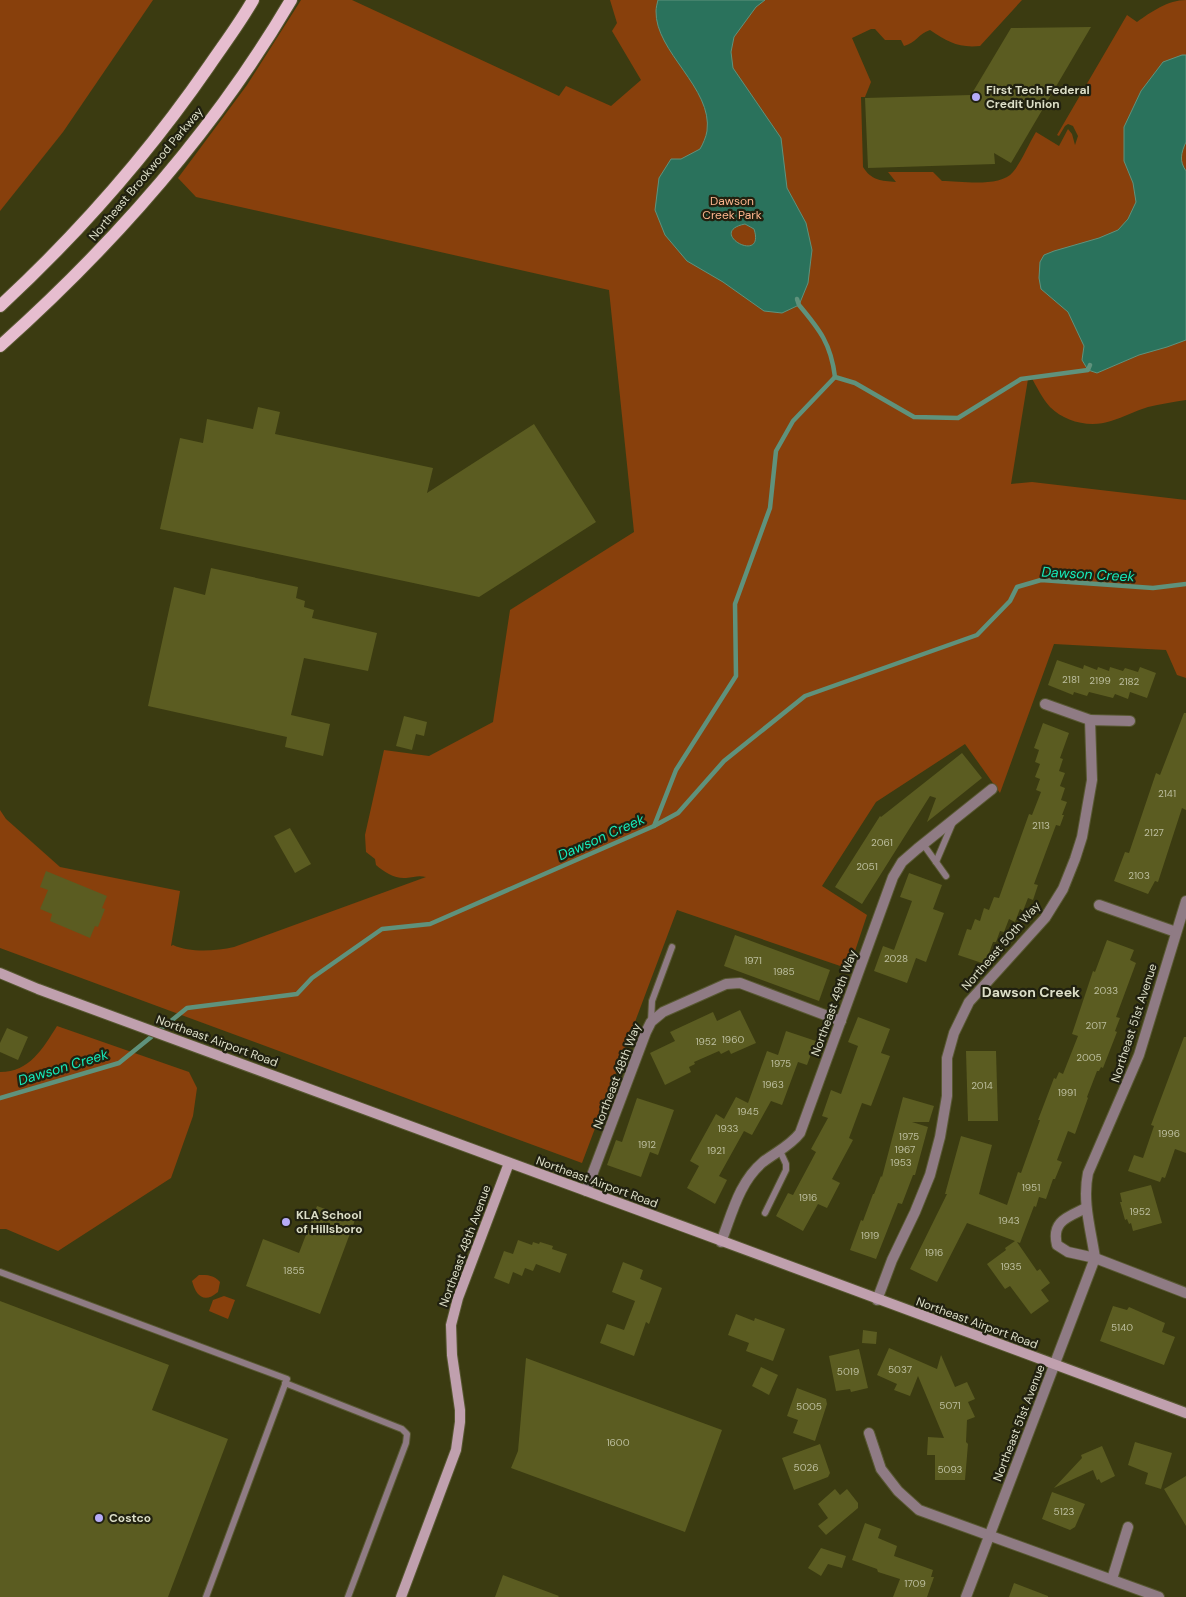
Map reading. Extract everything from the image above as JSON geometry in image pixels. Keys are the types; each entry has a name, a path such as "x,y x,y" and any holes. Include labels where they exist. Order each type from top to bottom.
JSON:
{"main road":[{"name":"Northeast Brookwood Parkway","path":"0,306 55,254 100,207 132,169 195,86 253,0"},
{"name":"Northeast Brookwood Parkway","path":"0,346 81,271 128,221 219,108 291,0"}],"street":[{"path":"1045,704 1090,720 1130,721"},
{"name":"Northeast 50th Way","path":"877,1300 892,1260 930,1175 940,1137 947,1096 948,1058 954,1033 969,1002 1045,918 1063,889 1075,859 1084,828 1092,780 1090,720"},
{"name":"Northeast 49th Way","path":"722,1242 742,1188 762,1163 792,1143 800,1133 893,877 902,862 992,789"},
{"name":"Northeast 51st Avenue","path":"966,1597 1094,1258 1086,1208 1085,1186 1088,1173 1140,1055 1186,901"},
{"path":"1099,905 1176,932"},
{"name":"Northeast Airport Road","path":"0,973 38,989 1186,1413"},
{"name":"Northeast 48th Way","path":"586,1192 646,1032 651,1022 663,1012 726,984 740,983 842,1021"},
{"name":"Northeast 48th Avenue","path":"401,1597 456,1450 460,1428 460,1410 452,1355 451,1324 458,1298 509,1163"},
{"path":"1086,1208 1066,1218 1058,1225 1055,1238 1057,1245 1063,1250 1094,1258 1186,1293"},
{"path":"870,1433 881,1469 898,1491 919,1510 1159,1597"},
{"path":"1112,1580 1128,1527"}],"lane":[{"path":"936,862 954,819"},
{"path":"923,844 946,876"},
{"path":"651,1022 652,1001 672,947"},
{"path":"765,1214 786,1170 786,1164 780,1150"},
{"path":"0,1272 287,1379 206,1597"},
{"path":"285,1383 402,1429 406,1434 406,1443 348,1597"}],"green space":[{"path":"0,0 153,0 63,132 0,211"},
{"name":"Dawson Creek Park","path":"301,0 352,0 559,96 566,86 611,106 641,80 612,31 617,23 610,0 1022,0 980,46 959,45 942,38 930,30 904,46 901,40 885,40 875,29 852,38 871,82 865,97 861,97 863,167 869,175 877,179 896,182 888,172 933,172 942,181 990,182 1007,177 1013,172 1036,132 1059,146 1068,129 1072,134 1075,145 1078,136 1073,126 1068,124 1059,136 1057,135 1127,15 1137,22 1166,4 1186,0 1186,400 1148,407 1103,423 1086,424 1063,417 1050,407 1031,377 1028,379 1011,484 1032,482 1186,500 1186,678 1177,675 1166,650 1054,644 1000,793 965,744 876,802 822,886 867,915 849,969 677,910 582,1163 0,948 0,810 6,819 60,867 180,891 171,946 180,948 211,950 234,947 426,877 402,878 394,876 376,865 375,859 366,852 365,835 384,750 429,756 493,722 510,610 634,532 609,290 196,197 178,178 247,85"},
{"path":"57,1026 189,1072 197,1088 193,1116 171,1178 58,1251 6,1229 0,1229 0,1072 20,1068 28,1063 41,1050"},
{"path":"199,1275 211,1276 218,1280 220,1282 218,1292 213,1296 201,1297 192,1281"},
{"path":"224,1296 235,1300 228,1319 209,1311 213,1300"}],"shaded area":[{"path":"658,0 765,0 756,7 734,37 731,52 733,68 781,138 787,188 806,223 812,250 808,283 799,305 782,313 764,311 723,282 687,261 665,235 655,210 659,178 671,159 681,159 700,149 707,131 706,115 701,100 664,41 658,26 656,11","holes":["745,224 754,229 755,240 752,245 746,246 739,243 733,239 731,233 734,228"]},
{"path":"1186,55 1186,142 1183,150 1182,164 1186,171 1186,340 1139,355 1097,373 1088,370 1082,360 1084,346 1068,312 1041,289 1039,278 1040,262 1044,255 1118,230 1128,219 1136,202 1133,183 1124,161 1124,127 1141,91 1163,62"}],"building":[{"name":"First Tech Federal Credit Union","path":"1091,27 1011,163 994,153 995,164 868,168 865,98 971,95 1011,28"},
{"path":"258,407 280,412 275,434 433,468 427,493 534,424 596,522 479,597 160,529 180,438 203,443 207,419 253,429"},
{"path":"211,568 298,587 296,598 305,601 304,607 314,610 312,618 377,633 368,671 304,658 291,715 330,724 323,756 285,747 287,737 148,706 174,587 205,595"},
{"path":"1057,660 1083,669 1084,665 1097,670 1098,667 1109,671 1110,667 1123,671 1125,668 1138,672 1140,667 1156,673 1147,698 1130,692 1128,699 1115,694 1113,698 1089,692 1087,696 1074,692 1073,695 1048,685"},
{"path":"1184,713 1186,713 1186,810 1182,808 1158,882 1155,881 1148,894 1114,881 1125,852 1129,853 1156,773 1160,775"},
{"path":"404,716 427,722 424,736 416,734 412,750 396,746"},
{"path":"1043,723 1069,733 1060,758 1063,759 1059,771 1065,773 1060,786 1065,788 1061,800 1067,802 1062,815 1064,815 1060,826 1056,825 1034,884 1038,885 1033,900 1028,898 1023,911 1020,909 1015,922 1009,919 1004,932 1000,931 996,942 993,942 985,964 958,955 967,929 971,930 975,919 980,921 984,908 989,910 994,897 999,898 1029,814 1032,815 1041,792 1036,790 1040,779 1035,777 1040,764 1035,762 1039,750 1034,748"},
{"path":"962,753 982,778 927,822 936,798 930,796 862,904 835,887 880,816"},
{"path":"290,828 311,864 295,873 274,836"},
{"path":"46,871 107,896 102,908 105,909 98,927 95,926 90,938 50,921 52,914 40,909 48,890 40,887"},
{"path":"909,873 942,885 933,909 944,913 926,962 916,958 907,983 874,971 883,946 894,950 912,901 900,897"},
{"path":"735,935 830,970 819,1001 724,966"},
{"path":"1107,940 1134,950 1130,960 1136,963 1116,1017 1120,1018 1115,1031 1117,1032 1103,1068 1101,1067 1097,1071 1075,1134 1068,1131 1057,1160 1062,1162 1055,1179 1053,1179 1046,1199 1039,1197 1020,1243 1017,1242 1037,1271 1040,1269 1050,1283 1041,1290 1049,1301 1031,1314 1010,1286 1005,1289 987,1264 1015,1241 967,1223 937,1282 910,1269 947,1194 945,1194 961,1136 992,1145 979,1194 1007,1205 1018,1172 1021,1173 1054,1078 1056,1079 1059,1072 1063,1074 1078,1036 1072,1034 1093,971 1095,972"},
{"path":"740,1010 756,1043 731,1054 729,1050 721,1054 719,1051 694,1062 695,1064 689,1067 691,1072 665,1085 650,1053 675,1041 670,1032 713,1012 717,1021"},
{"path":"858,1017 890,1029 881,1053 890,1056 871,1106 862,1103 849,1138 853,1140 832,1179 840,1183 827,1208 818,1204 803,1231 776,1216 788,1193 793,1195 816,1152 811,1149 828,1118 822,1116 831,1090 841,1094 858,1046 848,1042"},
{"path":"7,1028 28,1037 18,1060 0,1052 0,1043"},
{"path":"786,1031 816,1041 807,1065 798,1062 782,1105 771,1101 752,1135 744,1131 719,1176 727,1180 715,1204 687,1188 699,1166 690,1161 716,1114 724,1119 736,1097 748,1103 767,1051 778,1055"},
{"path":"1184,1037 1186,1037 1186,1153 1175,1149 1165,1178 1162,1177 1160,1182 1128,1171 1134,1155 1143,1158 1154,1126 1151,1125"},
{"path":"966,1051 996,1051 998,1121 968,1121"},
{"path":"903,1097 934,1106 929,1122 912,1122 928,1127 915,1175 913,1175 902,1204 898,1203 876,1259 850,1250 861,1220 863,1221 873,1194 882,1177"},
{"path":"637,1098 674,1110 658,1155 650,1152 641,1177 607,1165 616,1140 622,1142"},
{"path":"1151,1185 1162,1223 1133,1231 1131,1223 1129,1224 1127,1219 1125,1220 1120,1202 1122,1202 1120,1193"},
{"path":"317,1206 355,1220 320,1314 246,1286 263,1239 299,1253"},
{"path":"518,1240 532,1245 533,1242 539,1244 540,1242 553,1246 552,1249 567,1254 560,1273 536,1264 533,1271 525,1268 522,1276 513,1272 509,1284 494,1278 504,1251 513,1254"},
{"path":"623,1262 643,1270 640,1279 662,1288 649,1324 646,1322 634,1356 600,1343 607,1324 624,1330 635,1301 612,1292"},
{"name":"Costco","path":"0,1301 169,1365 152,1410 228,1439 168,1597 0,1597"},
{"path":"1113,1306 1127,1310 1129,1307 1165,1323 1162,1332 1175,1337 1164,1365 1100,1341"},
{"path":"736,1314 754,1321 755,1318 785,1329 773,1361 746,1351 749,1343 728,1335"},
{"path":"863,1330 877,1332 876,1344 862,1343"},
{"path":"889,1348 937,1369 941,1355 955,1387 967,1382 975,1399 968,1402 975,1417 967,1420 966,1442 968,1444 965,1480 935,1480 935,1455 927,1455 928,1437 944,1438 918,1376 910,1396 894,1390 897,1384 877,1375"},
{"path":"859,1349 868,1388 851,1392 850,1389 836,1391 829,1356"},
{"path":"526,1358 722,1430 685,1532 511,1468 518,1451"},
{"path":"761,1367 778,1375 769,1395 752,1386"},
{"path":"797,1388 826,1399 827,1404 815,1441 793,1433 798,1420 787,1416"},
{"path":"1135,1442 1172,1453 1161,1489 1145,1484 1148,1473 1128,1465"},
{"path":"820,1444 830,1473 828,1477 794,1490 782,1458"},
{"path":"1102,1446 1115,1476 1101,1483 1099,1479 1097,1480 1093,1470 1054,1488 1082,1458 1081,1455"},
{"path":"1186,1476 1186,1526 1164,1489"},
{"path":"835,1489 840,1495 847,1489 858,1503 858,1508 826,1535 818,1526 828,1518 818,1504"},
{"path":"1052,1492 1085,1504 1075,1527 1070,1530 1042,1519"},
{"path":"865,1523 881,1529 878,1538 897,1546 894,1556 933,1570 931,1577 934,1577 927,1597 893,1597 900,1579 878,1572 877,1569 852,1560"},
{"path":"821,1548 846,1556 842,1568 828,1564 821,1576 808,1568"},
{"path":"503,1575 559,1596 495,1597"},
{"path":"1014,1583 1048,1596 1048,1597 1009,1597"}],"waterway":[{"path":"797,299 799,305 813,322 827,346 831,355 835,377"},
{"path":"835,377 855,383 914,417 958,418 1021,379 1088,370 1090,365"},
{"path":"654,826 676,770 736,676 735,604 770,508 776,451 793,421 835,377"},
{"name":"Dawson Creek","path":"0,1098 119,1063 187,1008 297,994 312,978 382,929 430,924 654,826 678,813 724,761 805,696 977,635 1010,601 1017,587 1041,580 1153,588 1186,584"}],"place":[{"name":"First Tech Federal Credit Union","path":"976,97"},
{"name":"KLA School of Hillsboro","path":"286,1222"},
{"name":"Costco","path":"99,1518"}],"district":[{"name":"Dawson Creek","path":"1031,992"}]}
